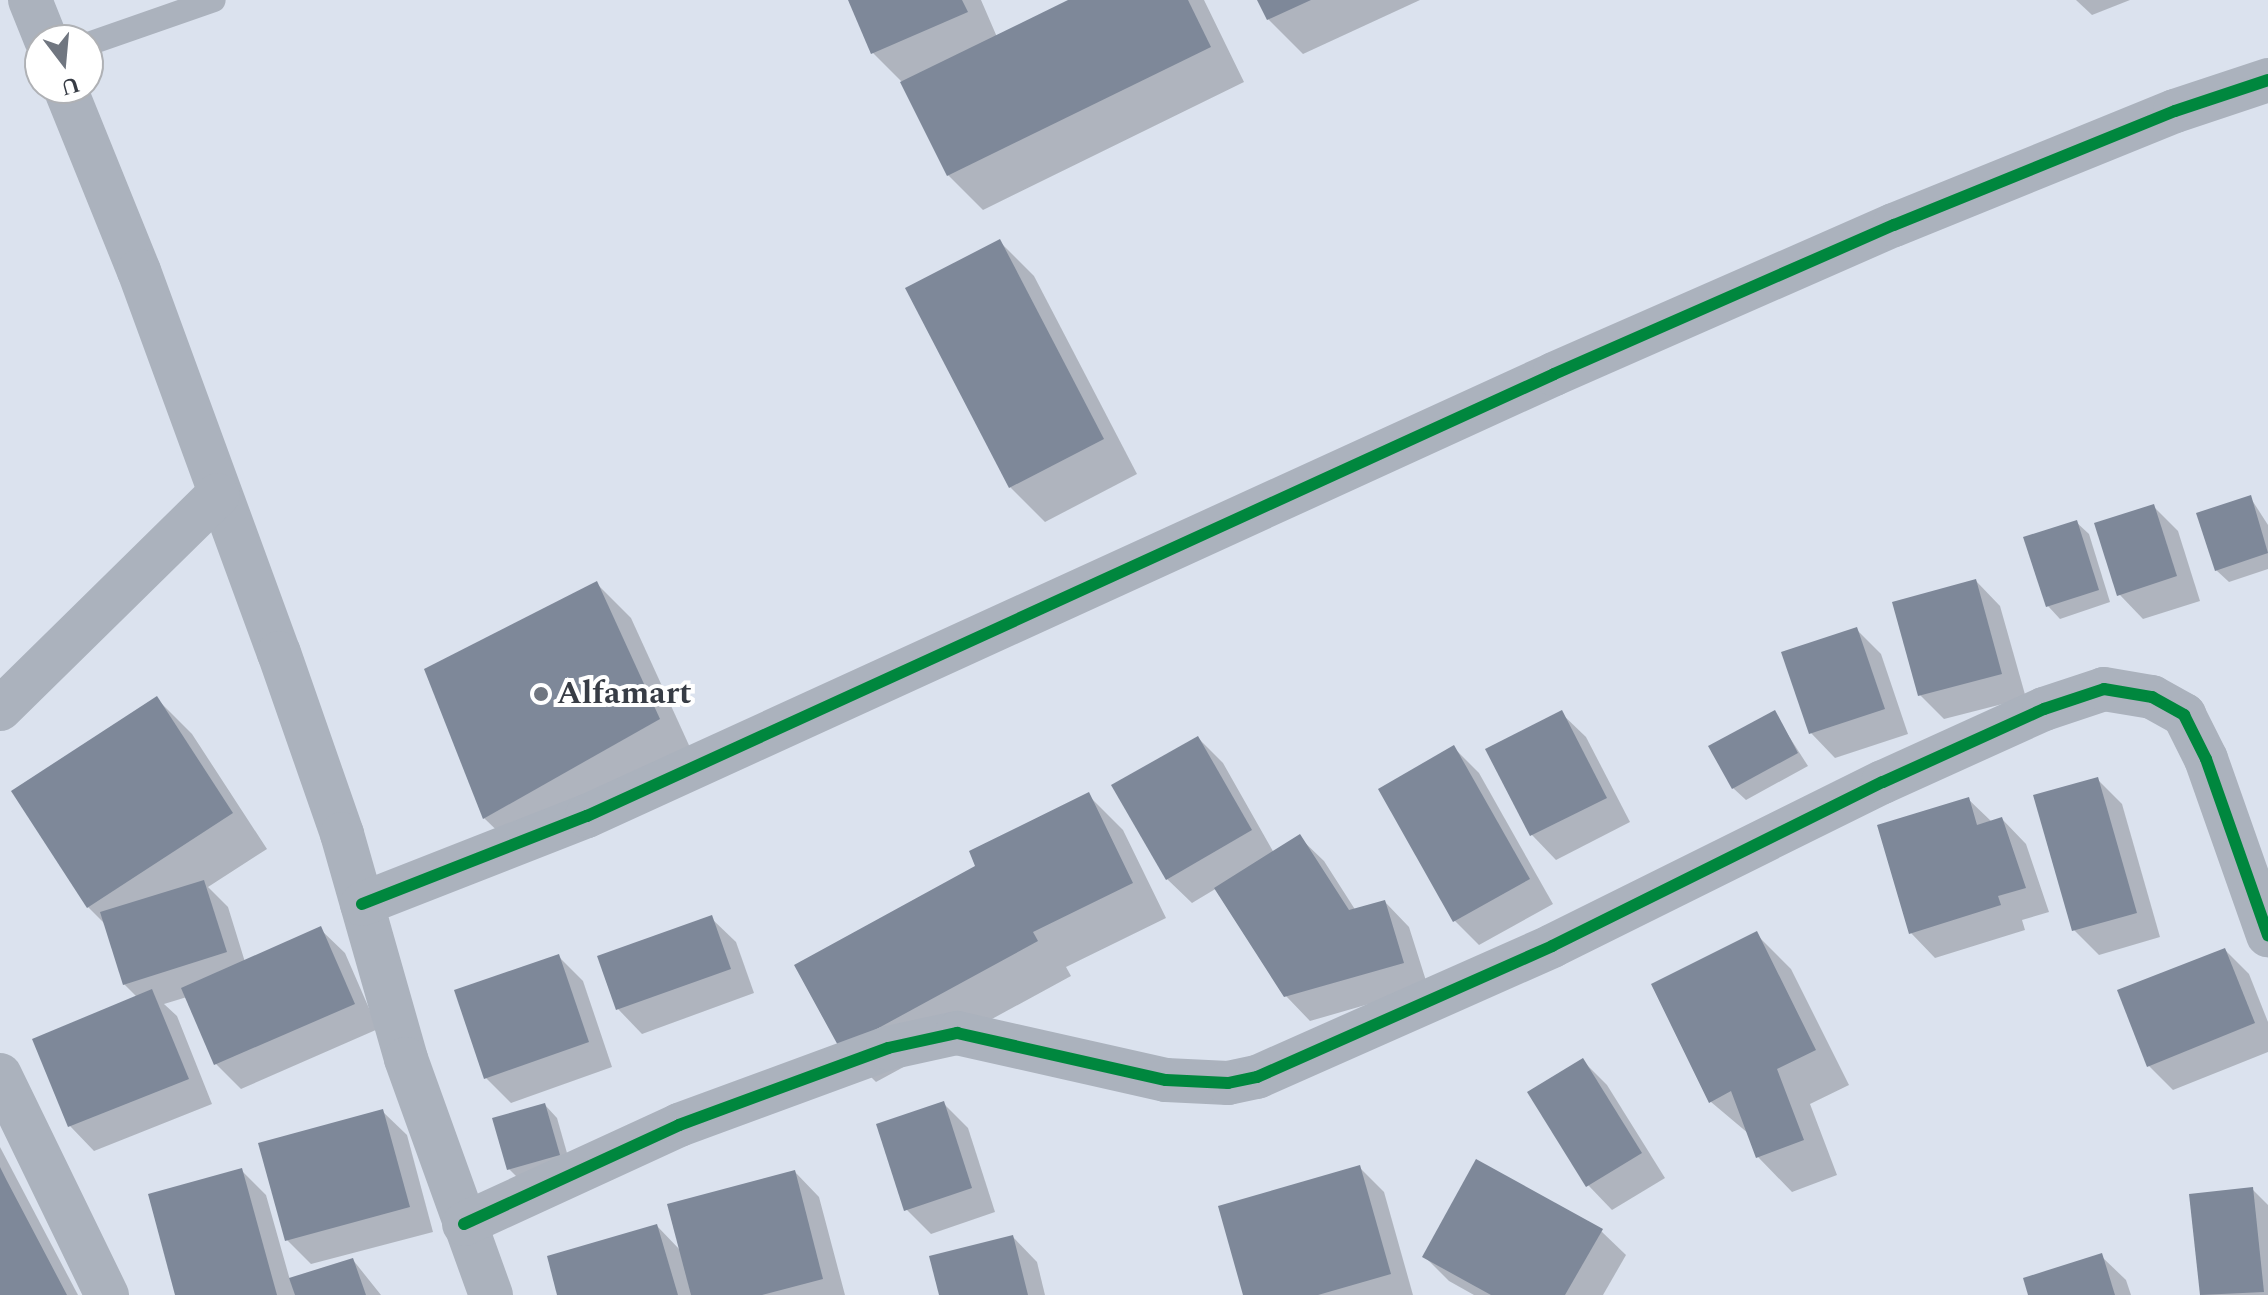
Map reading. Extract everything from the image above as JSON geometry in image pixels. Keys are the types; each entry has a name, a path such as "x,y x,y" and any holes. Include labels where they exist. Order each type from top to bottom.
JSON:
{"street":[{"path":"30,0 40,24"},
{"path":"362,904 587,816 1554,374 1894,225 2175,111 2268,80"},
{"path":"71,104 139,271 218,495 290,683 362,904 406,1059 491,1295"},
{"path":"0,709 218,495"},
{"path":"464,1224 679,1125 888,1048 957,1033 1166,1080 1228,1083 1257,1077 1525,959 1883,782 2044,709 2104,689 2152,697 2184,715 2206,759 2268,935"},
{"path":"0,1075 107,1295"}],"lane":[{"path":"104,38 214,0"}],"building":[{"path":"848,0 962,0 968,12 871,54"},
{"path":"1068,0 1188,0 1211,47 947,176 900,82"},
{"path":"1257,0 1311,0 1267,20"},
{"path":"1000,239 1104,439 1009,488 905,288"},
{"path":"2251,495 2268,553 2215,571 2196,513"},
{"path":"2154,504 2177,576 2117,596 2094,523"},
{"path":"2077,520 2099,590 2046,607 2023,537"},
{"path":"1976,579 2002,674 1918,696 1892,602"},
{"name":"Alfamart","path":"597,581 660,719 483,819 424,669"},
{"path":"1857,627 1885,709 1809,734 1781,652"},
{"path":"157,696 233,813 87,908 11,791"},
{"path":"1562,710 1607,798 1530,836 1485,749"},
{"path":"1775,710 1798,753 1732,789 1708,746"},
{"path":"1198,736 1252,830 1166,880 1111,785"},
{"path":"1454,745 1530,879 1453,922 1378,789"},
{"path":"2098,777 2137,913 2072,931 2033,795"},
{"path":"1089,792 1133,883 1033,932 1038,941 840,1049 794,965 975,866 969,851"},
{"path":"1969,797 1977,825 2002,817 2026,888 1998,896 2001,905 1909,934 1877,825"},
{"path":"1300,834 1349,910 1385,900 1404,963 1284,997 1214,888"},
{"path":"204,880 227,952 123,985 100,912"},
{"path":"712,915 731,969 616,1010 597,956"},
{"path":"321,926 355,1004 214,1065 181,988"},
{"path":"1757,931 1816,1050 1777,1069 1804,1140 1756,1158 1731,1091 1709,1103 1651,984"},
{"path":"2225,948 2255,1023 2147,1067 2117,990"},
{"path":"559,954 589,1042 484,1079 454,990"},
{"path":"152,989 189,1079 68,1127 32,1039"},
{"path":"1583,1058 1642,1153 1586,1187 1527,1092"},
{"path":"944,1101 972,1188 904,1211 876,1124"},
{"path":"545,1103 560,1155 507,1170 492,1118"},
{"path":"383,1109 410,1207 285,1241 258,1143"},
{"path":"1476,1159 1603,1229 1565,1295 1491,1295 1422,1257"},
{"path":"1360,1165 1391,1274 1318,1295 1243,1295 1218,1206"},
{"path":"0,1167 7,1181 67,1295 0,1295"},
{"path":"242,1168 277,1295 175,1295 148,1194"},
{"path":"795,1170 823,1279 762,1295 691,1295 667,1204"},
{"path":"2253,1187 2264,1292 2200,1295 2189,1194"},
{"path":"657,1224 678,1295 557,1295 547,1256"},
{"path":"1013,1235 1028,1295 939,1295 929,1256"},
{"path":"2102,1253 2115,1295 2028,1295 2023,1278"},
{"path":"353,1258 366,1295 295,1295 289,1278"}],"cycle path":[{"path":"362,904 587,816 1554,374 1894,225 2175,111 2268,80"},
{"path":"464,1224 679,1125 888,1048 957,1033 1166,1080 1228,1083 1257,1077 1552,946 1883,782 2044,709 2104,689 2152,697 2184,715 2206,759 2268,935"}],"place":[{"name":"Alfamart","path":"541,694"}]}
